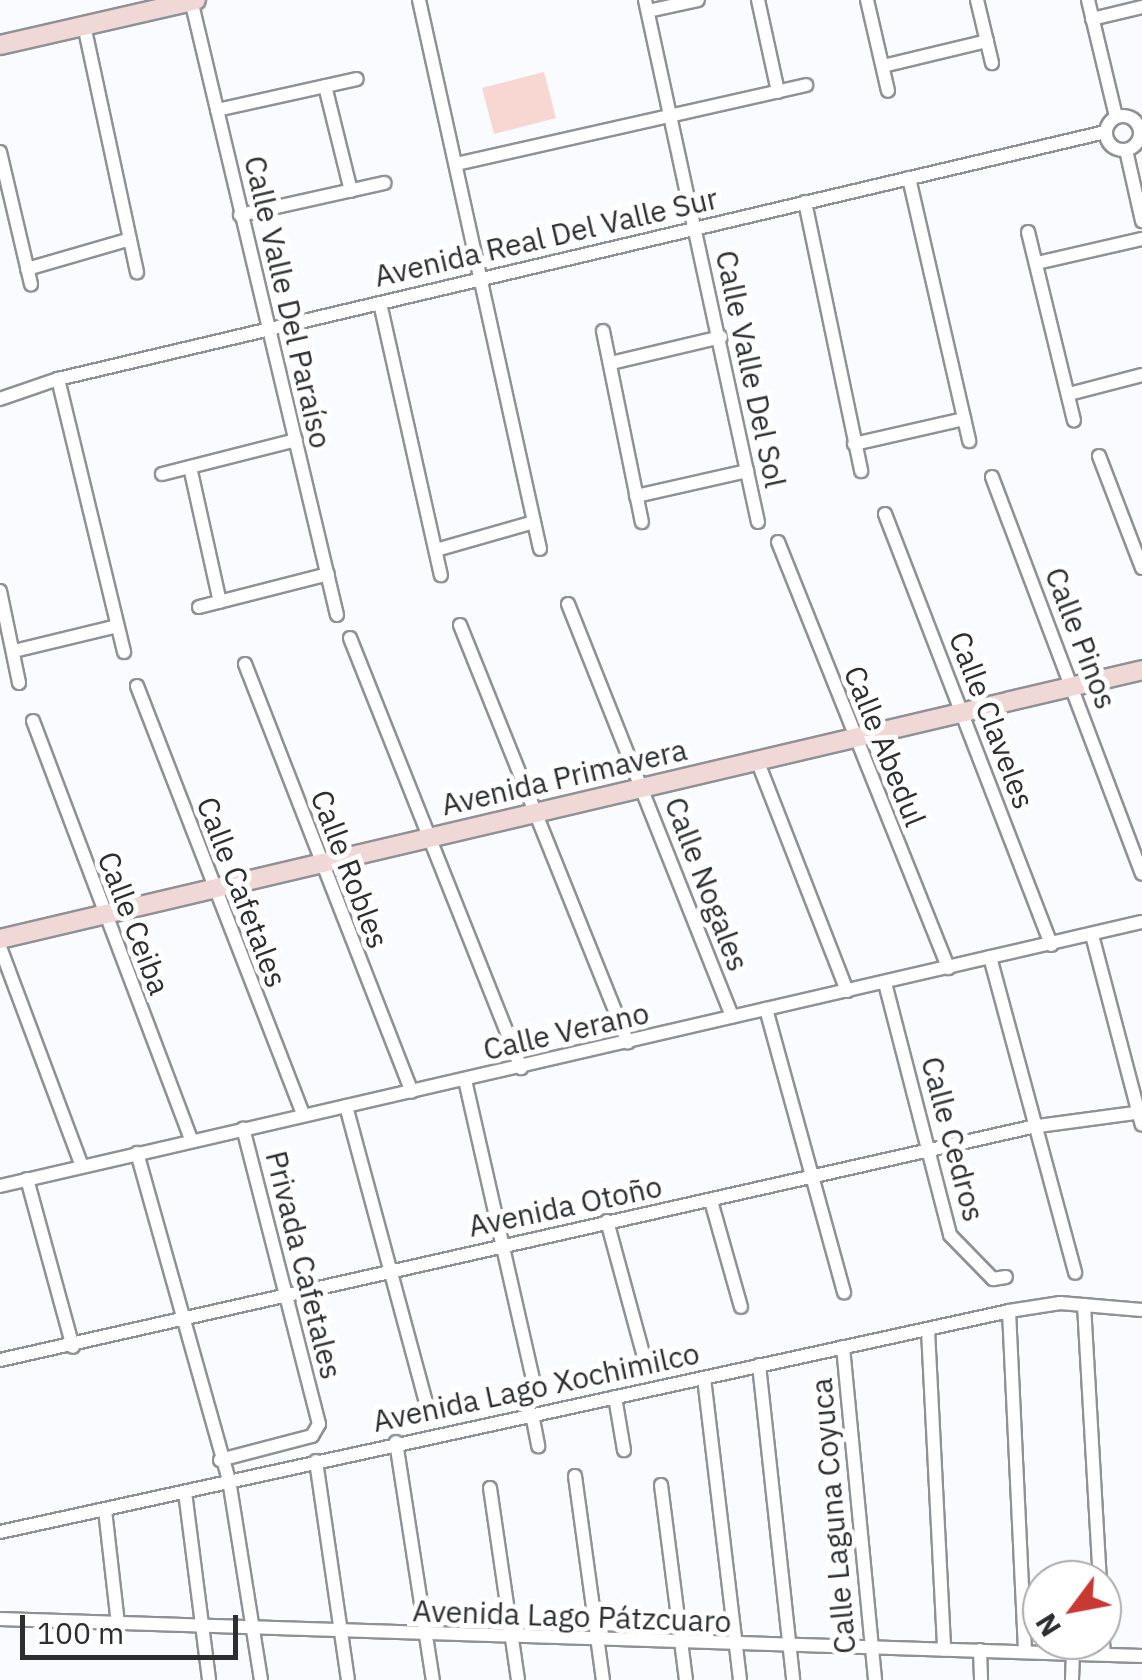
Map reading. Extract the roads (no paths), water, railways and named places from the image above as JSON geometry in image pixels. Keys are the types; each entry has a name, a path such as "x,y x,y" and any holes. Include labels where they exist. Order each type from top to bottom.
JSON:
{"street":[{"path":"0,45 193,0"},
{"name":"Calle Valle Del Paraíso","path":"193,0 240,215 337,615"},
{"path":"419,0 540,548"},
{"path":"646,6 698,0"},
{"path":"758,0 778,92"},
{"path":"867,0 888,90"},
{"path":"976,0 992,63"},
{"path":"1088,0 1116,117 1106,132 1116,148 1135,145"},
{"name":"Calle Valle Del Sol","path":"646,6 721,337 758,522"},
{"path":"1092,19 1142,7"},
{"path":"84,25 137,272"},
{"path":"883,66 986,40"},
{"path":"217,110 357,78"},
{"path":"456,164 806,85"},
{"path":"325,86 351,191"},
{"path":"1116,117 1139,122 1135,145 1142,221"},
{"name":"Avenida Real Del Valle Sur","path":"0,399 58,379 1106,132"},
{"path":"0,152 31,284"},
{"path":"909,178 970,441"},
{"path":"240,215 384,183"},
{"path":"805,202 860,471"},
{"path":"1028,232 1074,420"},
{"path":"1037,263 1142,238"},
{"path":"27,268 130,240"},
{"path":"380,303 442,574"},
{"path":"603,331 642,522"},
{"path":"612,363 721,337"},
{"path":"1069,394 1142,375"},
{"path":"58,379 124,652"},
{"path":"854,444 964,419"},
{"path":"162,474 296,440"},
{"path":"1099,456 1142,568"},
{"path":"190,467 220,602"},
{"path":"636,496 746,471"},
{"name":"Calle Pinos","path":"992,477 1142,874"},
{"name":"Calle Claveles","path":"885,514 1052,944"},
{"path":"436,550 534,522"},
{"name":"Calle Abedul","path":"778,542 948,968"},
{"path":"199,607 328,574"},
{"path":"0,591 19,684"},
{"name":"Calle Nogales","path":"568,604 732,1016"},
{"path":"460,625 628,1043"},
{"path":"14,651 117,626"},
{"path":"350,638 426,838 521,1068"},
{"name":"Calle Robles","path":"244,664 320,866 412,1092"},
{"name":"Avenida Primavera","path":"0,939 213,892 533,811 1142,670"},
{"name":"Calle Cafetales","path":"137,686 213,892 303,1115"},
{"name":"Calle Ceiba","path":"33,721 190,1140"},
{"path":"758,760 847,991"},
{"name":"Calle Verano","path":"0,1186 1142,922"},
{"path":"1092,935 1141,1117"},
{"path":"0,948 82,1166"},
{"path":"990,957 1032,1127 1075,1274"},
{"name":"Calle Cedros","path":"885,984 950,1235 993,1279 1006,1278"},
{"path":"766,1009 816,1176 844,1292"},
{"path":"466,1080 534,1380"},
{"path":"346,1106 393,1268 429,1413"},
{"name":"Avenida Otoño","path":"0,1360 73,1347 287,1292 1032,1127 1141,1117"},
{"name":"Privada Cafetales","path":"220,1460 318,1432 287,1292 243,1129"},
{"path":"137,1153 180,1320 229,1480 262,1680"},
{"path":"28,1179 73,1347"},
{"path":"711,1201 741,1307"},
{"path":"608,1221 646,1365"},
{"path":"1084,1305 1099,1560"},
{"name":"Avenida Lago Xochimilco","path":"0,1532 396,1442 1008,1311 1084,1305 1142,1310"},
{"path":"1008,1311 1022,1590"},
{"path":"928,1330 944,1650"},
{"name":"Calle Laguna Coyuca","path":"843,1347 868,1649 875,1680"},
{"path":"759,1366 787,1647 794,1680"},
{"path":"704,1378 740,1680"},
{"path":"615,1397 624,1450"},
{"path":"532,1414 538,1446"},
{"path":"396,1442 434,1680"},
{"path":"316,1461 348,1680"},
{"path":"575,1476 602,1680"},
{"path":"662,1485 686,1680"},
{"path":"490,1488 518,1680"},
{"path":"185,1492 209,1680"},
{"path":"105,1510 118,1624"},
{"name":"Avenida Lago Pátzcuaro","path":"0,1620 427,1637 1022,1650"},
{"path":"980,1650 981,1680"}]}
